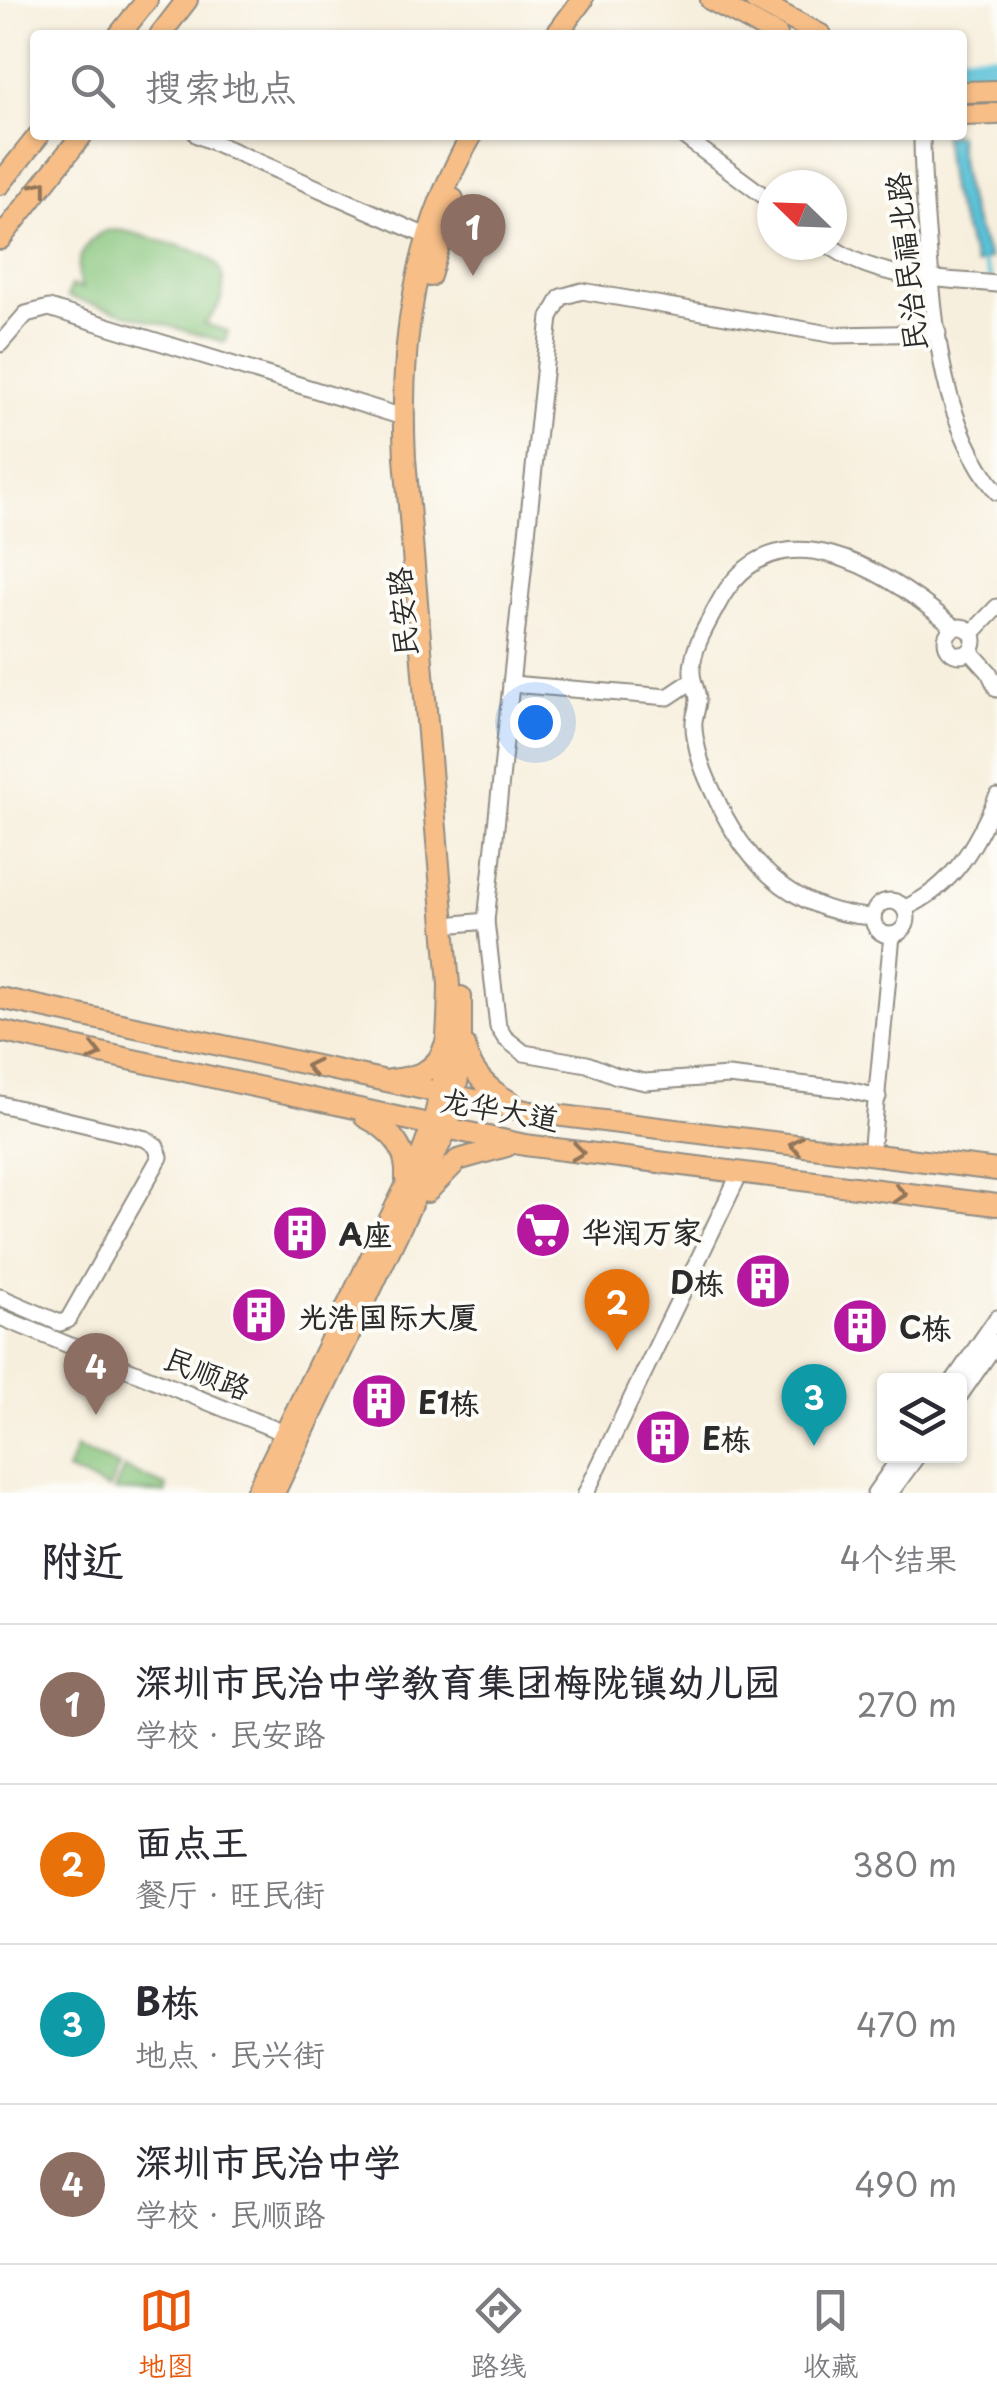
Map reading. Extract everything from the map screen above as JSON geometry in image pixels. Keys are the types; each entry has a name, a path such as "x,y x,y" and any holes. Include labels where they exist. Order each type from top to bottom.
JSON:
{"main road":[{"path":"123,30 147,0"},
{"path":"164,30 187,0"},
{"path":"545,30 566,0"},
{"path":"560,30 582,0"},
{"path":"711,0 768,30"},
{"path":"755,0 811,30"},
{"path":"967,92 997,91"},
{"path":"967,114 997,114"},
{"path":"0,184 35,140"},
{"path":"0,240 78,140"},
{"name":"民安路","path":"440,1128 463,1036 455,1014 444,929 403,417 407,336 426,236 453,168 469,140"},
{"name":"民安路","path":"455,1014 456,924 415,386 419,328 433,264 450,207 483,140"},
{"name":"龙华大道","path":"0,998 531,1112 997,1170"},
{"path":"373,1080 408,1078 431,1069 445,1047 455,1014"},
{"path":"455,1014 471,1067 490,1090 531,1112"},
{"name":"龙华大道","path":"0,1031 525,1145 993,1206"},
{"path":"350,1109 385,1128 400,1145 407,1165 402,1193"},
{"path":"256,1493 402,1193 440,1128"},
{"path":"274,1493 405,1221 440,1128"},
{"path":"405,1221 438,1178 458,1160 525,1145"}],"street":[{"path":"208,140 426,236"},
{"path":"689,140 757,191"},
{"name":"民治民福北路","path":"922,140 938,334 960,428 997,492"},
{"path":"847,256 862,266 991,284"},
{"path":"878,1097 728,1076 644,1082 587,1064 524,1053 498,1027 486,921 550,316 560,296 582,291 849,337 938,334"},
{"path":"0,344 26,314 49,308 403,417"},
{"path":"873,917 844,916 820,908 786,888 748,856 727,824 700,762 694,723 698,697 692,667 699,642 722,595 742,569 778,551 834,555 859,565 913,595 954,627 966,628 974,642 970,651 958,655 948,649 946,635 954,627"},
{"path":"972,633 997,607"},
{"path":"970,651 989,672 997,689"},
{"path":"511,684 668,697 692,680"},
{"path":"668,697 694,723"},
{"path":"905,908 943,886 963,864 997,797"},
{"path":"896,901 905,908 907,923 892,935 876,928 873,917 882,902 896,901"},
{"path":"456,924 486,921"},
{"path":"871,1154 892,935"},
{"path":"0,1104 146,1138 156,1146 160,1158 68,1320 60,1323 0,1298"},
{"path":"586,1493 739,1174"},
{"name":"民顺路","path":"0,1317 284,1432"},
{"path":"959,1373 997,1318"},
{"path":"967,1385 997,1342"},
{"path":"875,1493 896,1463"},
{"path":"890,1493 912,1463"}],"green space":[{"path":"105,231 126,232 183,247 215,263 223,290 217,308 204,324 228,331 225,342 67,297 71,286 82,288 78,271 85,248"},
{"path":"76,1448 119,1466 109,1489 67,1471"},
{"path":"124,1468 167,1487 165,1493 114,1491"}],"water":[{"path":"944,140 958,140 967,198 990,258 976,264 950,190"}],"waterway":[{"path":"967,64 997,63"},
{"path":"981,257 992,280"}],"place":[{"name":"深圳市民治中学教育集团梅陇镇幼儿园","path":"473,276"},
{"name":"华润万家","path":"543,1230"},
{"name":"A座","path":"300,1233"},
{"name":"D栋","path":"763,1281"},
{"name":"光浩国际大厦","path":"259,1315"},
{"name":"C栋","path":"860,1326"},
{"name":"面点王","path":"617,1351"},
{"name":"E1栋","path":"379,1401"},
{"name":"深圳市民治中学","path":"96,1415"},
{"name":"E栋","path":"663,1437"},
{"name":"B栋","path":"814,1446"}]}
